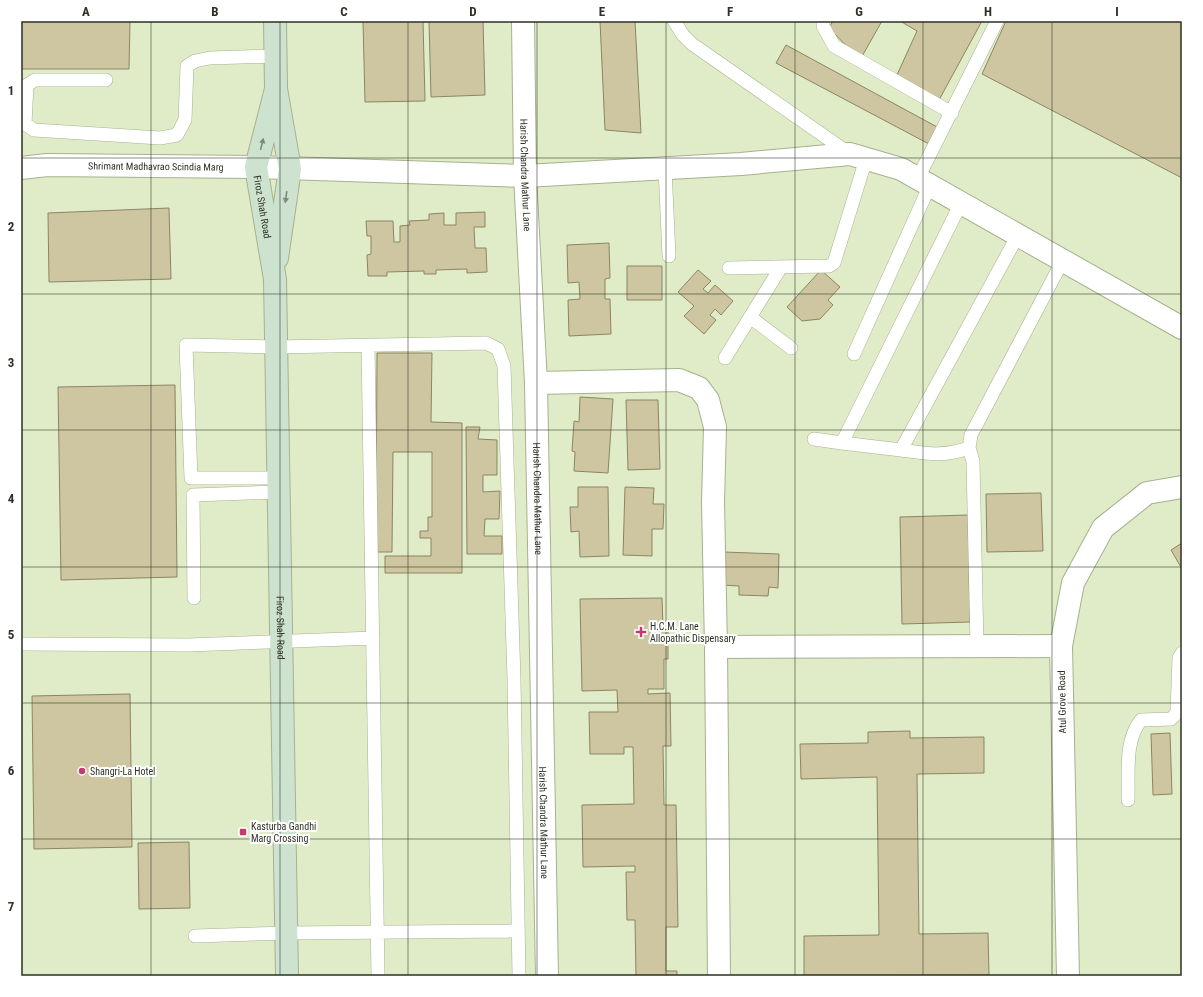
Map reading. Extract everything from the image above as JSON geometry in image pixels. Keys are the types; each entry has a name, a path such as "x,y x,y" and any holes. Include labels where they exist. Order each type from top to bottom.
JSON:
{"main road":[{"name":"Firoz Shah Road","path":"275,21 276,89 290,169 275,279 287,976"},
{"name":"Firoz Shah Road","path":"275,279 256,167 276,89"}],"street":[{"name":"Harish Chandra Mathur Lane","path":"523,21 525,176 536,383 547,976"},
{"name":"Shrimant Madhavrao Scindia Marg","path":"21,168 47,165 256,167 525,176 858,157"},
{"path":"858,157 901,169 1182,328"},
{"path":"536,383 679,380 699,388 708,400 715,427 713,502 719,976"},
{"name":"Atul Grove Road","path":"1068,976 1061,646 1073,583 1103,528 1147,493 1182,487"},
{"path":"716,647 1061,646"}],"lane":[{"path":"674,21 683,35 692,44 858,157 834,263 829,266 729,268"},
{"path":"824,21 823,26 834,46 952,113"},
{"path":"854,354 952,113 997,21"},
{"path":"106,80 35,80 27,84 25,124 34,130 160,138 177,135 185,120 187,66 194,61 210,58 275,56"},
{"path":"664,168 669,256"},
{"path":"842,442 961,203"},
{"path":"901,450 1018,235"},
{"path":"977,646 973,461 969,448 971,435 1063,260"},
{"path":"725,358 781,267"},
{"path":"750,317 791,348"},
{"path":"279,485 191,478 186,345 276,347 486,343 498,349 504,366 514,688 519,976"},
{"path":"368,345 378,976"},
{"path":"814,439 936,455 952,454 969,448"},
{"path":"194,598 193,495 279,485"},
{"path":"21,644 188,645 282,643 372,638"},
{"path":"1128,800 1130,742 1135,727 1141,720 1171,719 1177,713 1179,658 1182,653"},
{"path":"196,936 286,933 518,931"}],"building":[{"path":"21,21 130,21 129,69 21,69"},
{"path":"363,21 423,21 425,101 365,102"},
{"path":"429,21 483,21 485,95 431,97"},
{"path":"600,21 635,21 641,133 605,130"},
{"path":"833,21 882,21 860,60 829,28"},
{"path":"900,21 982,21 939,100 896,77 917,31"},
{"path":"1006,21 1182,21 1182,178 982,74"},
{"path":"786,45 939,128 929,144 776,63"},
{"path":"169,208 171,279 49,282 48,213"},
{"path":"485,212 485,227 474,227 475,248 486,248 487,272 467,273 467,269 436,270 436,274 424,274 424,271 387,272 387,276 368,276 367,255 371,254 371,236 367,236 366,221 393,221 394,242 400,242 400,226 410,225 409,221 429,220 429,214 444,213 444,225 456,225 456,213"},
{"path":"609,243 610,278 605,279 605,299 610,299 611,334 569,336 568,300 580,299 579,282 568,283 567,245"},
{"path":"627,266 662,266 662,300 627,300"},
{"path":"698,270 711,281 703,289 708,293 715,285 733,301 721,315 715,309 710,315 716,320 704,334 684,316 694,306 678,292"},
{"path":"821,270 840,287 828,300 833,305 820,319 802,321 787,307"},
{"path":"377,353 432,353 431,422 462,423 462,573 385,573 385,556 431,556 431,538 420,538 420,531 428,531 428,517 432,517 432,452 393,452 392,552 376,552"},
{"path":"175,385 177,577 61,580 58,387"},
{"path":"580,397 613,399 608,473 574,471 575,452 572,451 574,421 579,422"},
{"path":"626,400 658,400 660,469 628,470"},
{"path":"466,427 480,427 478,439 497,440 497,475 483,475 483,492 500,491 499,519 485,519 484,536 502,536 502,554 467,554"},
{"path":"578,487 608,487 609,556 580,557 579,531 571,532 570,507 578,507"},
{"path":"625,487 654,488 653,504 664,504 663,529 652,529 652,556 623,555"},
{"path":"1041,493 1043,551 987,552 986,494"},
{"path":"968,515 970,622 902,624 900,517"},
{"path":"1182,543 1182,569 1171,550"},
{"path":"724,552 779,554 778,588 769,587 768,596 739,595 739,586 722,585"},
{"path":"662,598 663,627 668,627 668,659 664,659 664,689 648,689 648,694 670,693 671,746 663,746 664,805 676,805 678,927 666,927 666,971 677,971 677,976 636,976 635,920 627,920 626,872 635,872 635,866 583,867 582,805 634,804 633,747 624,747 624,754 590,754 589,712 618,712 617,690 582,691 580,599"},
{"name":"Shangri-La Hotel","path":"130,694 132,847 34,849 32,696"},
{"path":"910,731 910,738 984,737 984,773 917,774 919,934 988,933 989,975 804,976 804,936 879,935 877,777 801,779 800,744 868,743 868,732"},
{"path":"1170,733 1172,794 1153,795 1151,734"},
{"path":"189,842 190,908 139,909 138,843"}],"place":[{"name":"H.C.M. Lane Allopathic Dispensary","path":"641,632"},
{"name":"Shangri-La Hotel","path":"82,771"},
{"name":"Kasturba Gandhi Marg Crossing","path":"243,832"}]}
